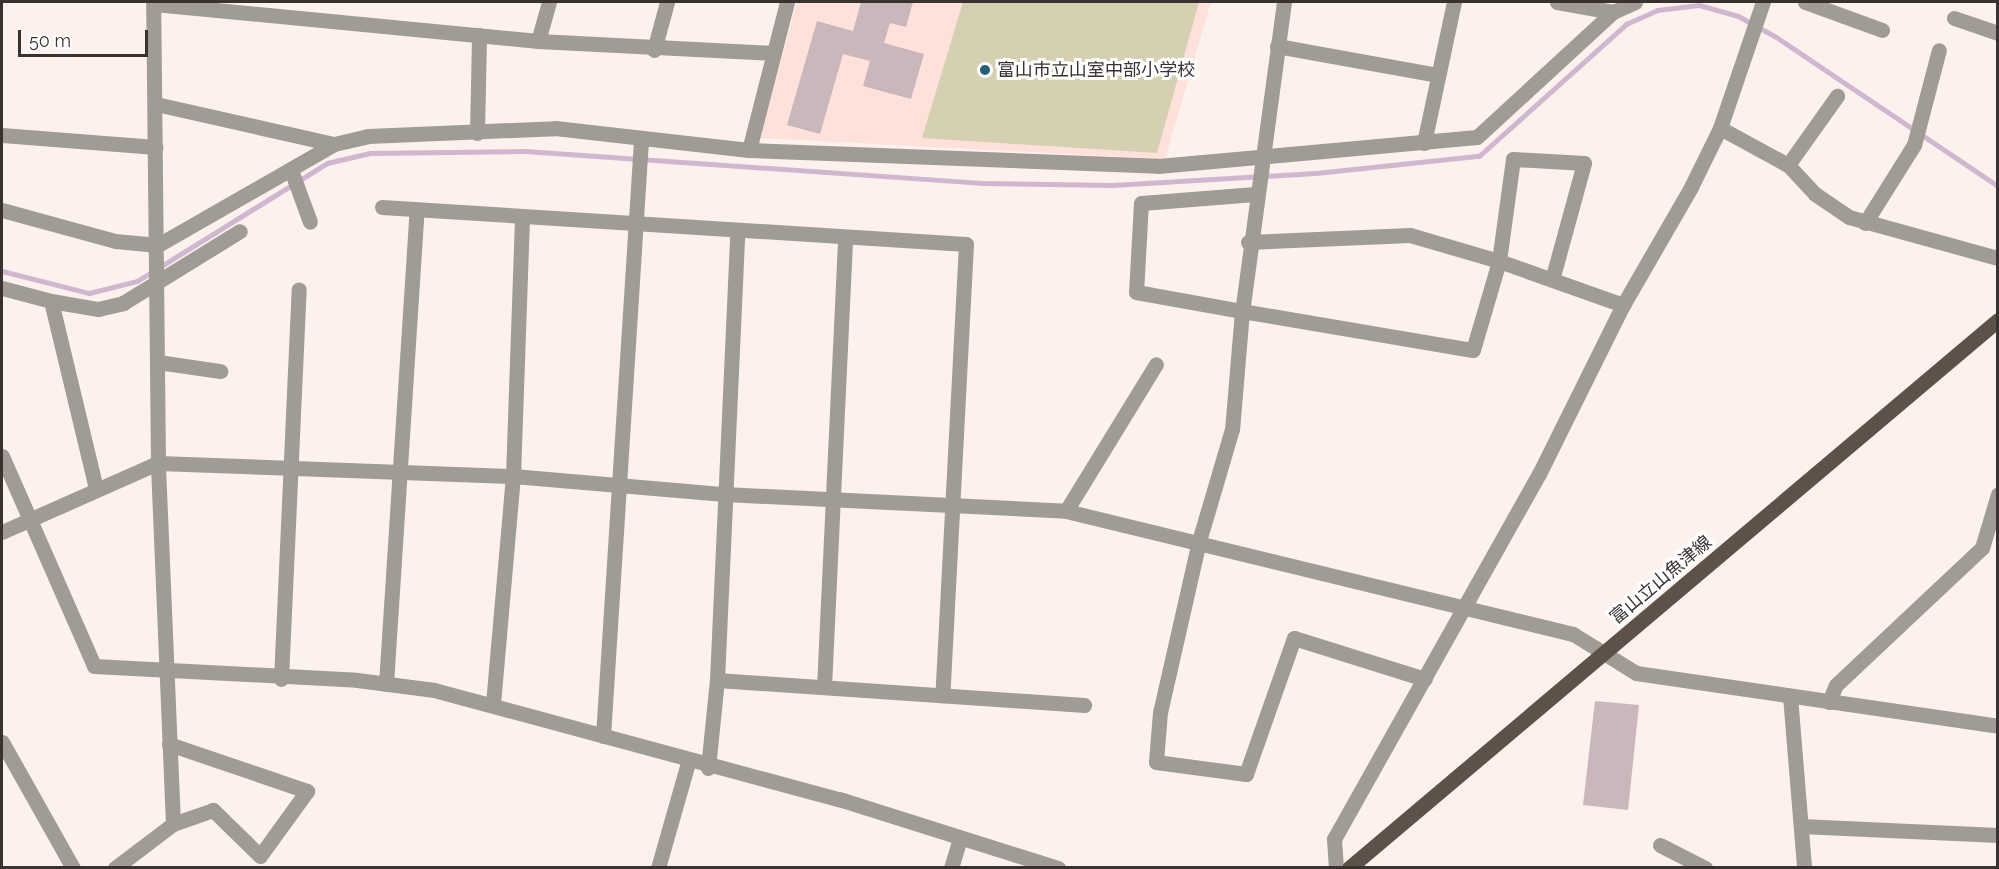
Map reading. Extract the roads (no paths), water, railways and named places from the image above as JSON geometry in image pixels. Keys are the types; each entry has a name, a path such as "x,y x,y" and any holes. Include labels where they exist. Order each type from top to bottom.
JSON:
{"main road":[{"name":"富山立山魚津線","path":"1348,867 1607,652 1998,320"}],"street":[{"path":"538,41 549,2"},
{"path":"654,50 667,2"},
{"path":"749,150 787,2"},
{"path":"1284,2 1248,242 1232,429 1199,541 1160,712 1156,762 1246,774 1294,638 1425,679"},
{"path":"1424,143 1454,2"},
{"path":"1557,2 1613,12"},
{"path":"2,210 115,241 158,250 292,172 334,144 368,136 555,129 641,143 749,150 1158,166 1259,163 1478,137 1613,12 1635,2"},
{"path":"1805,2 1882,30"},
{"path":"173,824 158,463 158,250 153,3 264,8 538,41 654,50 774,53"},
{"path":"1336,867 1334,839 1466,608 1623,305 1720,128 1760,8"},
{"path":"1954,18 1998,33"},
{"path":"477,133 480,35"},
{"path":"1277,46 1438,75"},
{"path":"1865,223 1914,145 1922,123 1939,50"},
{"path":"1788,165 1837,96"},
{"path":"156,104 334,144"},
{"path":"1720,128 1788,165 1815,194 1865,223 1998,258"},
{"path":"2,135 156,147"},
{"path":"603,736 620,485 633,225 641,143"},
{"path":"1255,191 1141,203 1136,292 1473,350 1499,261 1513,159 1584,163 1552,276"},
{"path":"292,172 310,222"},
{"path":"382,207 737,232 966,244 942,695"},
{"path":"386,684 417,210"},
{"path":"493,704 513,477 522,218"},
{"path":"2,288 51,301 98,309 158,283 240,231"},
{"path":"708,768 717,680 737,232"},
{"path":"1248,242 1410,235 1552,276 1623,305"},
{"path":"824,687 837,498 845,238"},
{"path":"281,679 299,289"},
{"path":"51,301 96,489"},
{"path":"158,362 220,371"},
{"path":"1066,511 1156,364"},
{"path":"2,456 94,666 386,684 493,704 687,763 839,800 960,839 1058,867"},
{"path":"2,532 158,463 513,477 724,494 1066,511 1199,541 1573,634 1607,652 1636,673 1998,726"},
{"path":"1828,702 1836,685 1982,548 1998,494"},
{"path":"717,680 1084,705"},
{"path":"1790,696 1804,867"},
{"path":"2,742 73,867"},
{"path":"115,867 173,824 213,810 260,856 307,791 169,744"},
{"path":"657,867 687,763"},
{"path":"1801,826 1998,835"},
{"path":"951,867 960,839"},
{"path":"1660,845 1705,867"}],"waterway":[{"path":"2,271 89,293 137,281 327,163 370,153 525,151 981,183 1113,185 1316,173 1479,156 1626,24 1657,10 1699,5 1738,16 1776,37 1998,186"}],"place":[{"name":"富山市立山室中部小学校","path":"985,70"}]}
